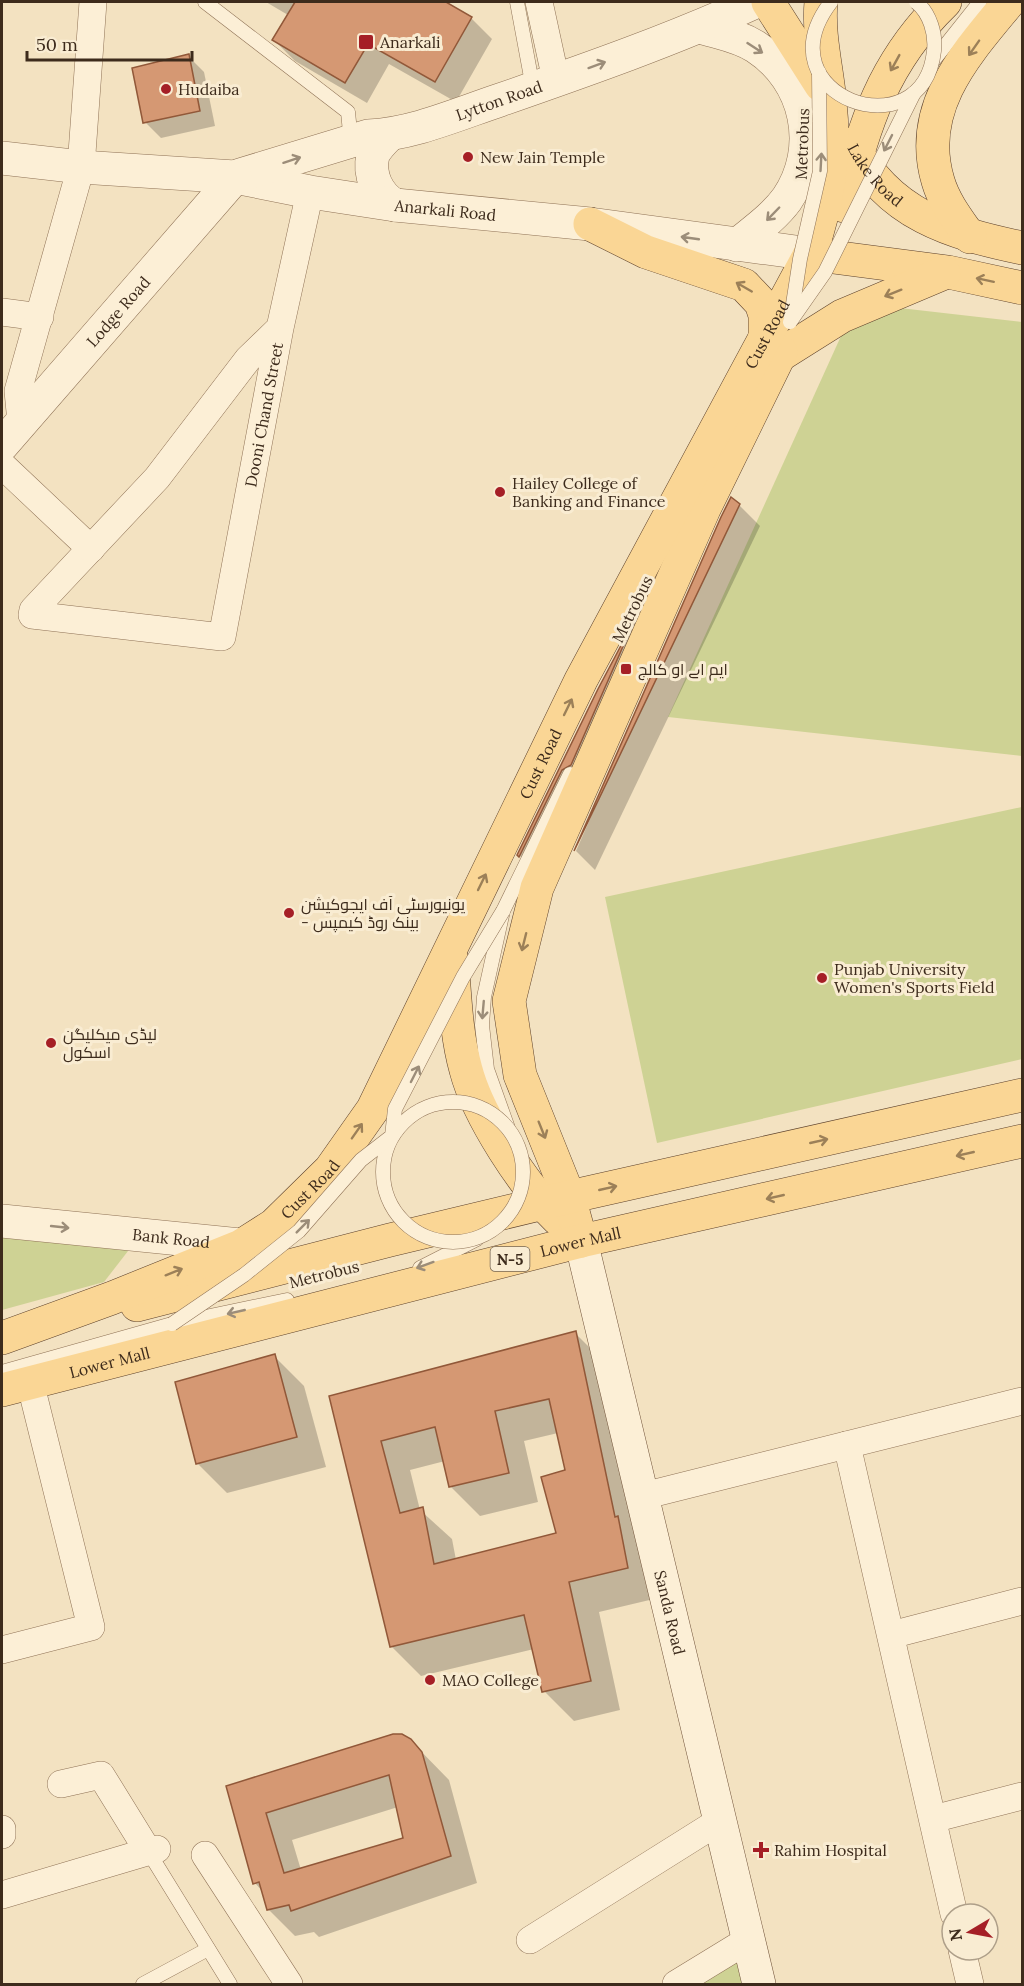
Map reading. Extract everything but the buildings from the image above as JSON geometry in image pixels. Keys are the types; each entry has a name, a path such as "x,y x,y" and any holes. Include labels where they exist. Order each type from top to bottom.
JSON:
{"main road":[{"name":"Lake Road","path":"768,2 824,86 858,155 876,180 919,216 970,237 1023,249"},
{"name":"Cust Road","path":"820,256 833,148 824,86 821,2"},
{"name":"Cust Road","path":"2,1339 241,1246 274,1225 330,1170 373,1109 581,680 778,338 820,256 858,155 872,109 897,58 923,23 945,2"},
{"path":"970,237 949,206 938,183 932,153 932,134 937,107 950,81 1009,2"},
{"path":"590,224 646,252 744,285 761,303 778,338 842,316 948,272"},
{"path":"820,256 948,272 1023,288"},
{"name":"Cust Road","path":"556,1201 520,1075 509,1001 534,899 778,338"},
{"path":"451,946 457,1019 466,1071 483,1113 556,1201 581,1241"},
{"path":"2,1339 556,1201 1023,1095"},
{"name":"Lower Mall","path":"11,1381 581,1241 1023,1141"}],"street":[{"path":"11,433 18,391 81,167 93,2"},
{"path":"539,2 544,84"},
{"name":"Lytton Road","path":"235,177 368,136 388,136 544,84 700,27 755,2"},
{"path":"700,27 738,38 756,47 776,63 800,99 806,120 807,144 798,181 786,200 768,219 737,245"},
{"path":"388,136 374,153 373,172 378,190 385,200 395,205"},
{"name":"Anarkali Road","path":"2,158 81,167 235,177 310,192 395,205 590,224 820,256"},
{"name":"Lodge Road","path":"11,433 235,177"},
{"name":"Dooni Chand Street","path":"91,549 33,610 32,615 37,618 222,637 280,328 310,192"},
{"path":"2,312 40,317"},
{"path":"2,465 91,549 157,478 248,359 280,328"},
{"name":"Bank Road","path":"2,1221 341,1254"},
{"name":"Sanda Road","path":"581,1241 759,1984"},
{"path":"2,1650 91,1627 11,1381"},
{"path":"643,1496 1023,1401"},
{"path":"847,1445 951,1902"},
{"path":"891,1635 1023,1601"},
{"path":"2,1895 153,1850 101,1775 61,1784"},
{"path":"933,1819 1023,1796"},
{"path":"530,1940 721,1820"},
{"path":"2,1829 2,1835"},
{"path":"205,1855 289,1984"},
{"path":"676,1984 748,1940"},
{"path":"965,1962 970,1984"}],"lane":[{"path":"205,2 348,112 351,141"},
{"path":"517,2 544,84"},
{"name":"Metrobus","path":"585,743 778,338 800,259 820,171 824,86 813,53 814,34 820,16 831,2"},
{"name":"Metrobus","path":"916,2 931,21 935,41 933,61"},
{"name":"Metrobus","path":"778,338 825,272 915,91 923,82 933,61 980,2"},
{"path":"824,86 862,105 881,106 899,101 915,91"},
{"name":"Metrobus","path":"477,1239 456,1243 434,1240 415,1232 398,1217 387,1199 383,1177 384,1156 392,1136 395,1109 463,977 503,911 574,764"},
{"name":"Metrobus","path":"405,1271 428,1266 497,1228 512,1211 520,1191 523,1169 519,1147 508,1128 487,1069 482,1025 484,998 503,911"},
{"name":"Metrobus","path":"172,1324 244,1275 299,1231 361,1160 392,1136 407,1118 426,1107 448,1101 471,1103 491,1113 508,1128"},
{"name":"Metrobus","path":"11,1381 172,1324 302,1296"},
{"path":"153,1850 230,1984"},
{"path":"143,1984 208,1949"}],"green space":[{"path":"856,303 1022,322 1022,756 668,717"},
{"name":"Punjab University Women's Sports Field","path":"1022,807 1022,1059 657,1143 605,897"},
{"path":"2,1234 135,1242 104,1282 2,1310"},
{"path":"749,1945 759,1984 687,1984"}],"place":[{"name":"Anarkali","path":"366,42"},
{"name":"Hudaiba","path":"166,89"},
{"name":"New Jain Temple","path":"468,157"},
{"name":"Hailey College of Banking and Finance","path":"500,492"},
{"name":"ایم اے او کالج","path":"626,669"},
{"name":"یونیورسٹی آف ایجوکیشن - بینک روڈ کیمپس","path":"289,913"},
{"name":"Punjab University Women's Sports Field","path":"822,978"},
{"name":"لیڈی میکلیگن اسکول","path":"51,1043"},
{"name":"MAO College","path":"430,1680"},
{"name":"Rahim Hospital","path":"761,1850"}]}
